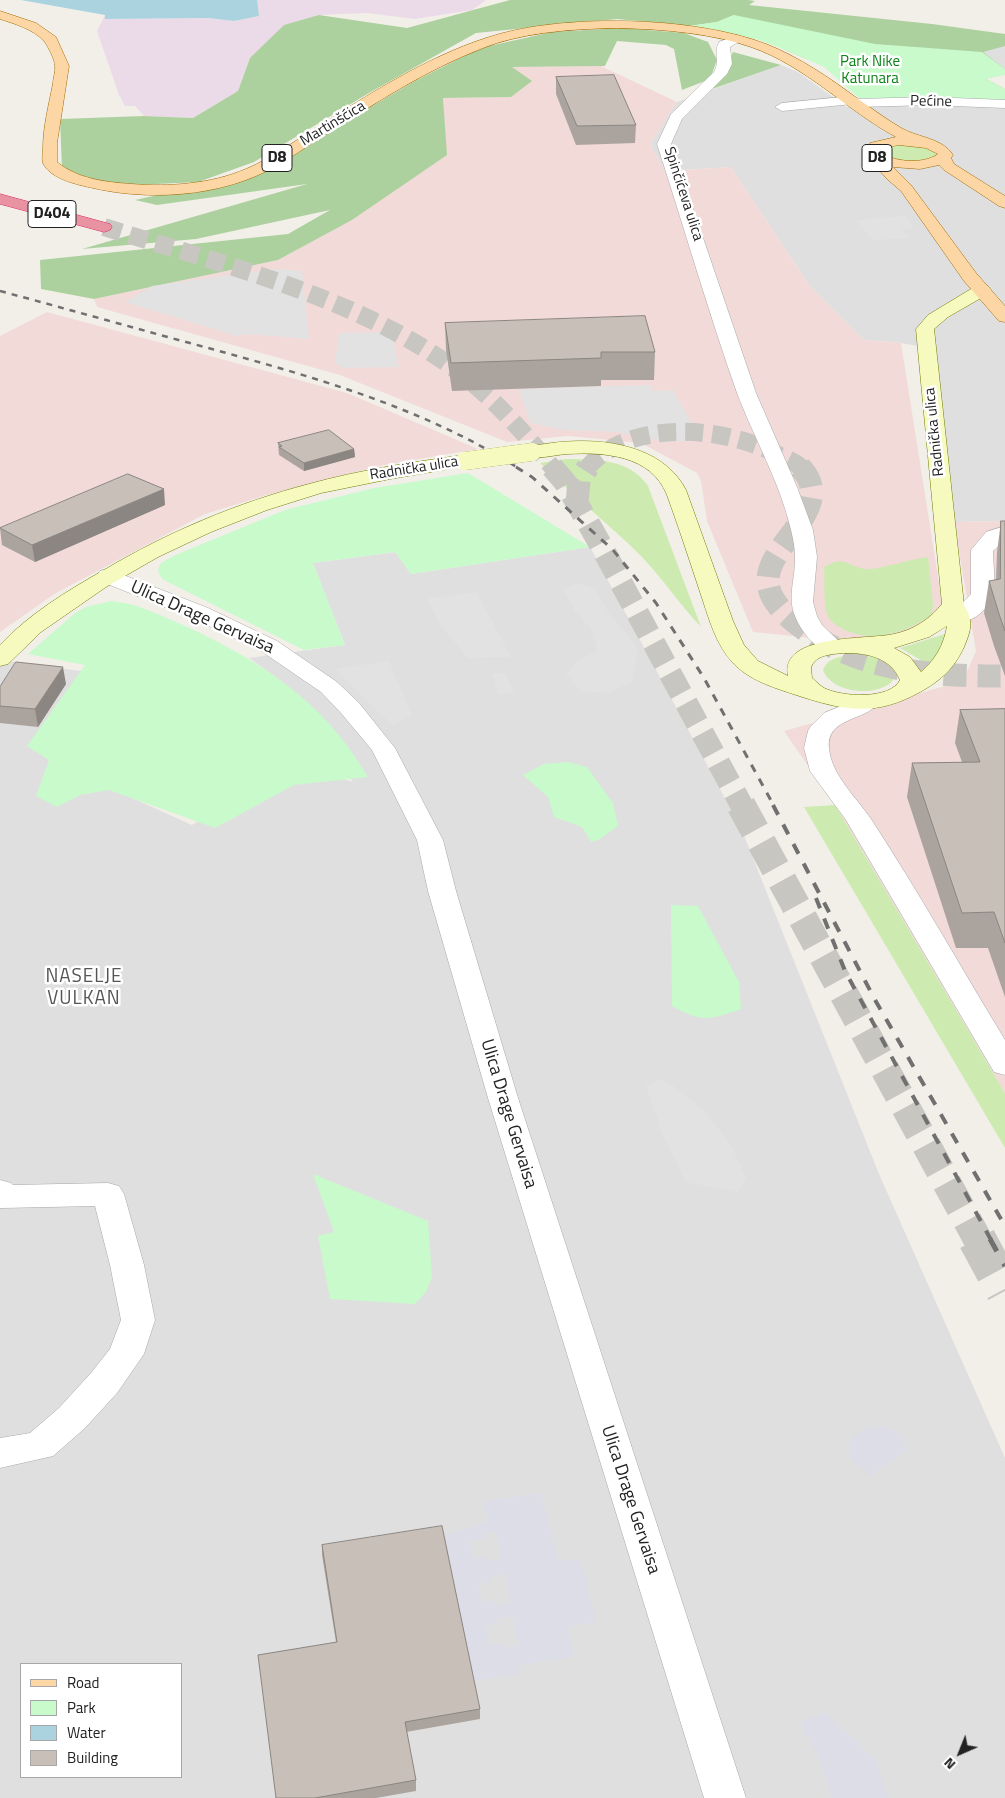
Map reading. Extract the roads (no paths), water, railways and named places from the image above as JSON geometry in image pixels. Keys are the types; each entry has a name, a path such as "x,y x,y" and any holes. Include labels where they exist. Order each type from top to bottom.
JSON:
{"highway":[{"name":"D404","path":"0,199 104,227"}],"main road":[{"name":"Martinšćica","path":"0,15 32,26 51,40 62,66 50,143 50,163 60,173 80,181 126,189 191,187 224,181 252,172 379,96 466,50 497,39 543,30 626,26 685,30 737,39"},
{"name":"D8","path":"737,39 784,57 855,102 899,133 943,150 946,164 949,167 1005,203"},
{"name":"D8","path":"878,118 884,134 880,151 897,182 906,188 936,231 1003,315"},
{"name":"D8","path":"880,151 899,141 921,143"},
{"name":"D8","path":"880,151 898,164 932,163 944,158"},
{"name":"D8","path":"906,188 908,173 921,164"},
{"name":"Radnička ulica","path":"3,652 67,602 144,555 184,536 262,505 315,489 373,475 465,460 580,447 612,450 644,458 657,466 670,480 681,506 720,619 742,659 758,670 786,683 832,699 866,703 883,701 897,696 928,678 941,667 957,636 957,611 925,340 926,325 982,290"},
{"path":"942,314 970,310 1003,315"},
{"path":"736,648 753,655 781,659 832,649 876,645 913,635 957,611"},
{"path":"832,649 871,648 888,653 901,661 910,670 912,679 908,689"},
{"name":"Radnička ulica","path":"817,694 806,686 799,677 798,668 802,660 832,649"}],"street":[{"name":"Spinčićeva ulica","path":"737,39 724,45 725,64 720,74 676,117 664,144 747,393 787,487 802,530 806,558 802,602 806,616 812,628 832,649"},
{"name":"Pećine","path":"782,107 855,102 929,101 1005,104"},
{"path":"957,611 978,602 982,594 982,550 994,537 1005,532"},
{"name":"Ulica Drage Gervaisa","path":"108,576 200,613 269,646 310,672 329,687 350,708 383,748 430,840 442,891 502,1098 726,1798"},
{"path":"866,703 832,718 820,730 816,748 823,771 858,819 1005,1065"},
{"path":"0,1190 2,1197 108,1194 128,1265 138,1320 126,1354 104,1384 72,1418 40,1446 0,1453"}],"water":[{"path":"21,0 257,0 259,16 234,21 208,18 105,19 105,15"}],"tunnel":[{"path":"104,227 253,273 304,291 354,312 401,335 445,362 484,393 520,429 553,468"},
{"path":"588,467 605,452 628,441 652,434 679,432 706,433 756,445 802,468"},
{"path":"552,467 565,482 599,542 742,806"},
{"path":"577,503 579,481 588,467"},
{"path":"800,467 810,482 811,496 807,511 778,553 771,567 768,581 774,599 787,615 820,640 870,662 896,668 949,675 1005,676"},
{"path":"741,805 978,1240"},
{"path":"977,1239 1005,1291"}],"railway":[{"path":"0,291 252,360 370,397 446,429 483,447 518,468"},
{"path":"516,467 532,477 613,550 656,603 704,678 774,806"},
{"path":"773,805 874,998 1005,1226"},
{"path":"816,898 845,971 991,1240"},
{"path":"990,1239 1005,1266"}],"district":[{"name":"NASELJE VULKAN","path":"84,988"}],"park label":[{"name":"Park Nike Katunara","path":"870,70"}]}
